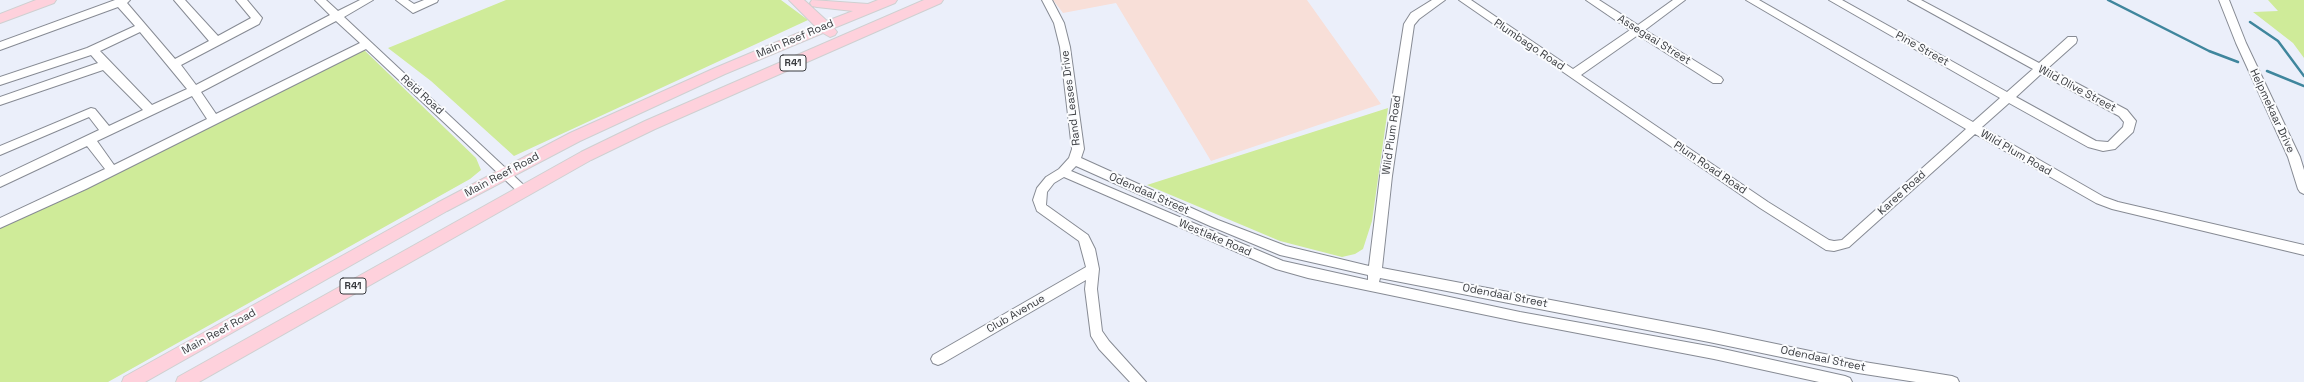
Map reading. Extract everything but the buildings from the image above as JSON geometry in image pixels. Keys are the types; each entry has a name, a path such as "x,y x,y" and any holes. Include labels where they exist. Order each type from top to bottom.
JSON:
{"main road":[{"path":"0,11 29,0"},
{"path":"0,18 49,0"},
{"path":"796,0 824,26 847,39"},
{"name":"Main Reef Road","path":"130,382 506,172 607,122 824,26 890,0"},
{"name":"Main Reef Road","path":"184,382 523,190 586,156 650,125 936,0"},
{"path":"814,2 838,20 847,39"},
{"path":"814,2 854,8 873,6"}],"street":[{"path":"179,0 216,41"},
{"path":"174,64 256,21 257,18 241,0"},
{"name":"Reid Road","path":"320,0 506,172 523,190"},
{"path":"0,182 195,90 368,0"},
{"path":"401,0 413,9 433,0"},
{"name":"Rand Leases Drive","path":"1047,0 1059,23 1065,47 1078,148 1074,160 1063,172 1050,180 1041,191 1039,200 1041,208 1084,238 1089,249 1093,269 1091,289 1096,332 1104,345 1139,382"},
{"name":"Wild Plum Road","path":"1373,286 1386,176 1409,24 1415,16 1440,0"},
{"name":"Plumbago Road","path":"1464,0 1594,90"},
{"name":"Assegaai Street","path":"1591,0 1717,80"},
{"name":"Wild Plum Road","path":"1751,0 2100,200 2132,210 2304,250"},
{"name":"Pine Street","path":"1834,0 2009,97"},
{"name":"Wild Olive Street","path":"1913,0 2123,113 2130,121 2129,129 2114,144 2107,147 2096,146 2009,97"},
{"name":"Helpmekaar Drive","path":"2219,0 2239,38 2294,157 2304,189"},
{"name":"Helpmekaar Drive","path":"2224,0 2239,38"},
{"path":"0,46 64,24 122,1 195,90 213,119"},
{"path":"1573,75 1638,31 1675,1"},
{"path":"0,82 94,50 142,27"},
{"name":"Karee Road","path":"1826,245 1838,247 1845,244 1975,129 2072,40"},
{"path":"0,224 234,112 367,44"},
{"path":"94,50 105,65 151,111"},
{"path":"0,101 105,65"},
{"name":"Plum Road Road","path":"1594,90 1826,245"},
{"path":"0,151 91,112 107,132"},
{"path":"89,140 112,170"},
{"name":"Odendaal Street","path":"1074,160 1253,240 1284,251 1375,272 1701,334 1858,367 1952,382"},
{"name":"Westlake Road","path":"1063,172 1280,265 1373,286"},
{"name":"Club Avenue","path":"938,359 1093,269"},
{"name":"Odendaal Street","path":"1373,286 1520,317 1714,352 1845,382"}],"shaded area":[{"path":"1053,0 1307,0 1381,104 1211,161 1116,3 1063,13"}],"green space":[{"path":"506,0 781,0 808,20 514,156 431,81 388,48"},
{"path":"2268,0 2304,0 2304,58 2293,43 2253,12 2278,11"},
{"path":"361,47 476,158 481,170 470,179 108,382 0,382 0,227"},
{"path":"1388,108 1372,221 1363,249 1355,254 1342,257 1280,241 1147,185"}],"waterway":[{"path":"2108,0 2209,51 2238,62"},
{"path":"2250,22 2278,41 2304,76"},
{"path":"2267,71 2304,86"}]}
